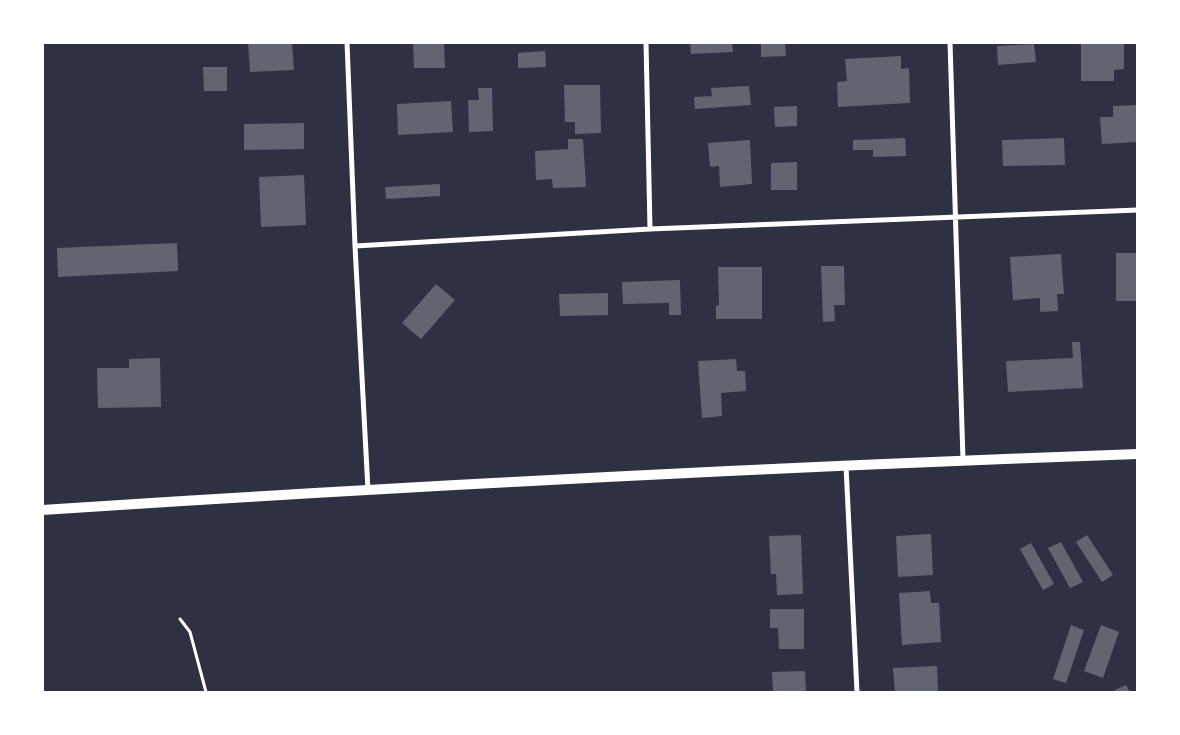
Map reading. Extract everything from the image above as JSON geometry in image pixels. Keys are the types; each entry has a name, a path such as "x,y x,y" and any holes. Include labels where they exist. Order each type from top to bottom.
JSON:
{"main road":[{"path":"42,510 157,501 846,465 1138,454"}],"street":[{"path":"347,42 355,246 368,490"},
{"path":"646,42 650,229"},
{"path":"950,42 957,218 963,460"},
{"path":"355,246 650,229 1138,210"},
{"path":"846,465 857,692"}],"path":[{"path":"180,619 190,632 206,692"}],"building":[{"path":"248,42 292,42 294,70 250,72"},
{"path":"413,42 444,42 445,68 414,68"},
{"path":"690,42 732,42 733,52 691,54"},
{"path":"761,42 785,42 786,56 761,57"},
{"path":"1034,44 1036,62 998,65 997,46"},
{"path":"1081,44 1124,44 1124,69 1114,70 1114,81 1081,81"},
{"path":"545,51 546,67 518,68 518,53"},
{"path":"901,56 901,69 909,68 910,103 838,107 837,82 847,81 845,59"},
{"path":"203,67 227,67 227,91 204,91"},
{"path":"564,85 600,85 601,133 575,134 575,122 565,122"},
{"path":"749,86 751,105 695,109 694,97 712,96 711,88"},
{"path":"478,88 492,88 493,131 469,132 468,100 479,100"},
{"path":"451,101 453,132 398,135 397,104"},
{"path":"1138,105 1138,142 1102,144 1100,117 1113,117 1113,106"},
{"path":"797,106 797,126 775,127 774,107"},
{"path":"304,123 304,149 244,150 244,124"},
{"path":"905,138 906,156 873,157 873,150 853,150 853,140"},
{"path":"1064,138 1065,165 1003,166 1002,140"},
{"path":"568,139 583,139 586,187 553,188 552,179 536,180 535,151 568,149"},
{"path":"750,140 752,184 720,187 719,166 710,167 708,143"},
{"path":"797,162 797,190 771,190 771,163"},
{"path":"304,175 306,225 261,227 259,177"},
{"path":"440,184 440,196 386,199 385,187"},
{"path":"177,243 178,271 58,277 57,248"},
{"path":"1116,253 1138,253 1138,301 1116,301"},
{"path":"1061,254 1064,294 1057,294 1058,311 1040,312 1040,298 1013,300 1010,257"},
{"path":"821,266 844,266 845,305 834,305 835,321 823,322"},
{"path":"718,267 762,267 762,319 716,319 716,306 719,305"},
{"path":"680,280 681,315 669,315 669,303 623,304 622,282"},
{"path":"436,284 455,300 421,339 402,323"},
{"path":"608,293 608,315 560,316 559,294"},
{"path":"1072,342 1080,342 1083,388 1008,392 1006,361 1073,358"},
{"path":"160,358 161,407 98,408 97,368 129,368 129,359"},
{"path":"736,359 737,371 745,371 746,391 721,393 722,416 702,418 698,361"},
{"path":"931,534 933,575 898,577 896,536"},
{"path":"801,535 803,594 777,595 776,574 771,574 769,536"},
{"path":"1087,535 1113,575 1102,582 1076,542"},
{"path":"1061,542 1083,582 1070,588 1048,548"},
{"path":"1031,543 1054,584 1043,590 1020,549"},
{"path":"930,591 931,603 939,603 941,642 902,645 899,593"},
{"path":"770,609 804,609 804,649 779,649 778,628 770,628"},
{"path":"1071,625 1084,630 1066,683 1053,679"},
{"path":"1101,625 1119,632 1103,678 1084,671"},
{"path":"937,666 938,692 895,692 893,668"},
{"path":"805,671 806,692 773,692 772,672"},
{"path":"1126,685 1130,692 1116,692 1115,690"}]}
